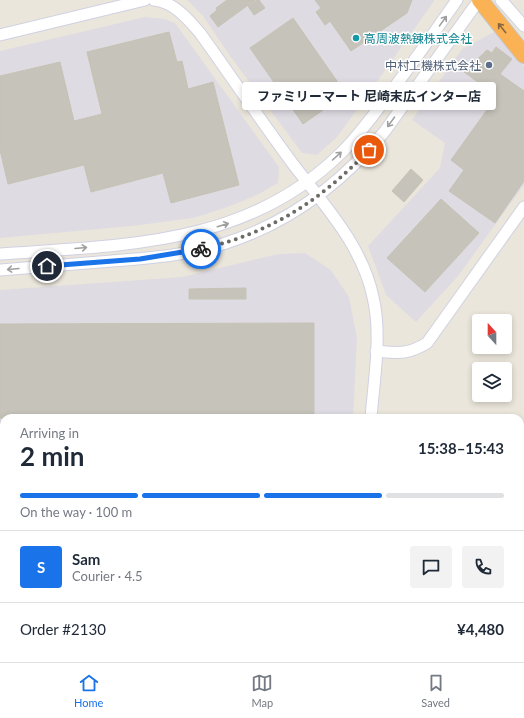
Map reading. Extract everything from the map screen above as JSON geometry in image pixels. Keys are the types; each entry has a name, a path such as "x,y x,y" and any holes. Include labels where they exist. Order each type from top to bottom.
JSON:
{"highway":[{"path":"480,0 524,55"}],"street":[{"path":"0,35 114,3 146,0"},
{"path":"154,0 161,1 173,7 187,18 196,28 294,164 319,196 363,264 373,297 377,321 371,414"},
{"path":"0,254 135,243 188,235 228,223 255,212 289,194 308,182 343,152 370,120 458,0"},
{"path":"0,270 140,259 218,246 260,230 300,209 319,196 344,175 369,150 385,131 480,0"},
{"path":"501,0 524,26"},
{"path":"376,351 406,353 416,350 428,343 524,207"}],"shaded area":[{"path":"187,0 434,1 337,137 317,155 302,153 230,56 203,16"},
{"path":"145,17 165,19 175,23 279,167 278,183 257,195 225,208 193,218 132,226 0,238 0,51"},
{"path":"494,32 524,66 524,185 458,276 416,322 386,295 368,246 440,168 445,143 412,120 462,49"},
{"path":"305,253 331,270 349,297 357,338 353,414 0,414 0,290 182,277 278,254"}],"building":[{"path":"227,0 255,0 218,27 210,16 217,10 216,8"},
{"path":"259,0 265,8 254,15 248,6"},
{"name":"高周波熱錬株式会社","path":"315,0 412,0 407,13 351,51 330,21 325,25 316,12 321,8"},
{"path":"293,18 346,94 303,124 250,48"},
{"path":"169,32 177,62 182,61 188,89 213,82 239,185 171,203 163,173 91,192 84,165 8,184 0,150 0,76 60,62 74,121 102,114 87,52"},
{"path":"496,47 512,59 500,74 524,91 524,181 495,223 449,191 464,170 451,160 497,96 464,72 487,50 492,53"},
{"path":"411,169 423,180 404,202 392,191"},
{"path":"441,199 479,233 425,292 387,258"},
{"path":"246,288 246,299 189,299 189,289"},
{"path":"314,323 314,414 0,414 0,324"}],"way so far":[{"path":"201,249 225,244 260,230 300,209 333,185 369,150"}],"place":[{"name":"高周波熱錬株式会社","path":"356,38"},
{"name":"中村工機株式会社","path":"489,65"},
{"name":"ファミリーマート 尼崎末広インター店","path":"369,150"}],"route":[{"path":"47,266 140,259 201,249"}]}
